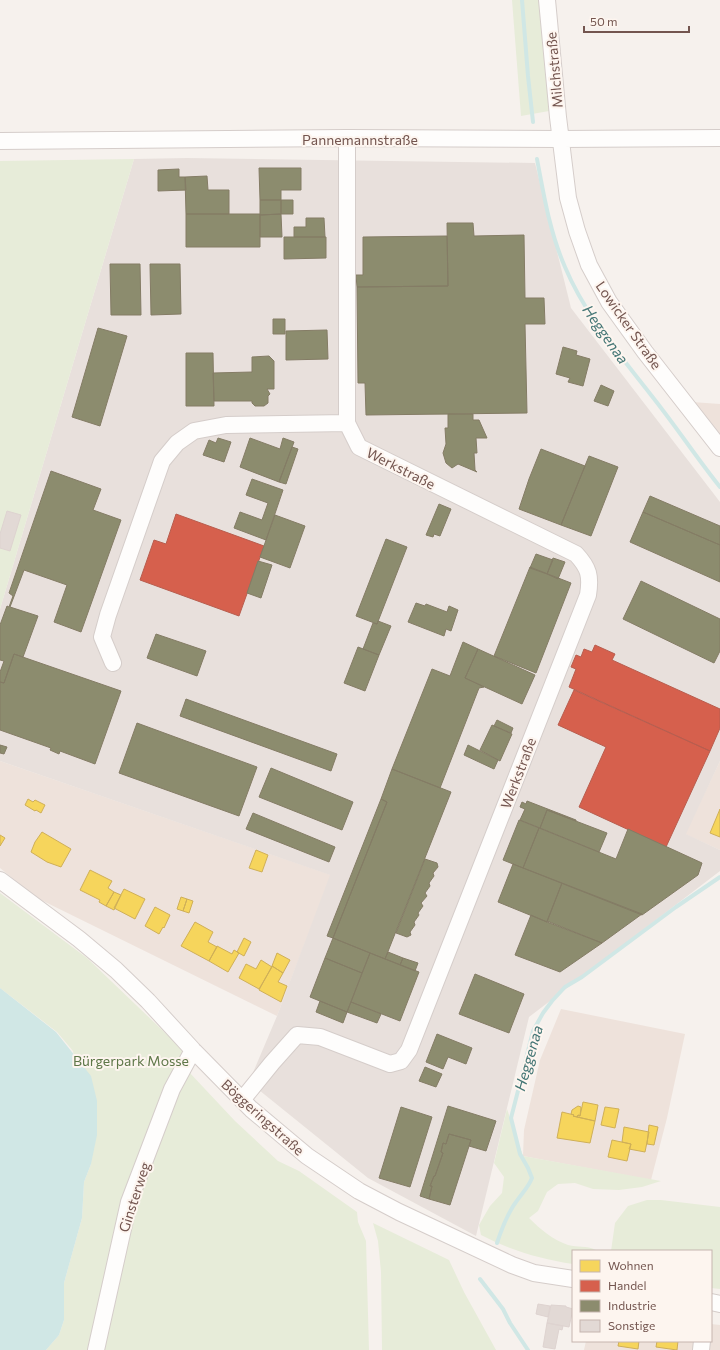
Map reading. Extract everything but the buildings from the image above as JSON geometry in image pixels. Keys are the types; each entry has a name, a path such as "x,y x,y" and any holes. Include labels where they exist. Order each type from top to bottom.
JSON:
{"street":[{"name":"Milchstraße","path":"547,0 560,139"},
{"name":"Pannemannstraße","path":"0,142 346,138 720,138"},
{"name":"Werkstraße","path":"242,1100 297,1035 320,1037 390,1064 401,1061 409,1050 588,595 590,582 588,571 576,554 359,447 347,423 346,138"},
{"name":"Lowicker Straße","path":"560,139 568,198 577,231 589,265 609,302 645,352 720,448"},
{"path":"114,663 102,637 108,614 162,461 177,443 194,431 226,425 347,423"},
{"name":"Böggeringstraße","path":"0,880 79,939 116,970 148,1001 193,1050 251,1109 307,1156 352,1187 399,1212 512,1266 534,1273 572,1280"},
{"name":"Ginsterweg","path":"96,1350 129,1202 172,1089 193,1050"}],"shaded area":[{"path":"187,158 535,163 571,308 720,502 720,761 686,834 720,850 720,871 529,1017 476,1236 368,1178 249,1082 277,1016 330,875 0,761 0,609 134,159"},
{"path":"692,402 720,404 720,435"},
{"path":"0,761 331,875 277,1016 37,898 0,868"},
{"path":"720,761 720,850 685,834"},
{"path":"561,1009 685,1034 667,1118 651,1180 523,1156 524,1130 540,1060"},
{"path":"712,1324 720,1325 720,1350 584,1350 586,1342 712,1342"}],"green space":[{"path":"512,0 540,0 549,111 521,116"},
{"path":"134,159 0,609 0,161"},
{"name":"Bürgerpark Mosse","path":"0,893 87,958 183,1050 168,1085 91,1350 46,1350 59,1335 64,1320 64,1283 82,1218 84,1182 91,1164 73,1051 57,1032 0,988"},
{"path":"189,1072 235,1121 278,1161 299,1171 357,1212 358,1222 366,1241 369,1350 103,1350 129,1223 168,1117"},
{"path":"507,1109 523,1156 661,1181 642,1187 619,1190 593,1189 575,1183 558,1184 547,1192 538,1211 529,1218 547,1234 562,1243 596,1250 572,1250 572,1264 526,1253 481,1235 479,1225 490,1206 502,1193 504,1177 494,1163"},
{"path":"647,1200 661,1200 720,1207 720,1289 712,1288 712,1250 611,1250 615,1223 628,1206"},
{"path":"373,1223 449,1260 464,1292 496,1350 382,1350 381,1272 378,1241"}],"water":[{"path":"0,988 56,1032 91,1076 97,1101 97,1135 91,1164 84,1182 82,1218 64,1283 64,1320 59,1335 46,1350 0,1350"}],"waterway":[{"name":"Heggenaa","path":"522,0 533,122"},
{"name":"Heggenaa","path":"537,159 555,241 573,285 615,350 660,406 720,487"},
{"name":"Heggenaa","path":"497,1243 510,1211 527,1188 532,1178 520,1154 511,1118 533,1031 543,1013 565,987 582,977 676,907 720,877"},
{"name":"Heggenaa","path":"480,1279 503,1309 510,1323 528,1350"}]}
